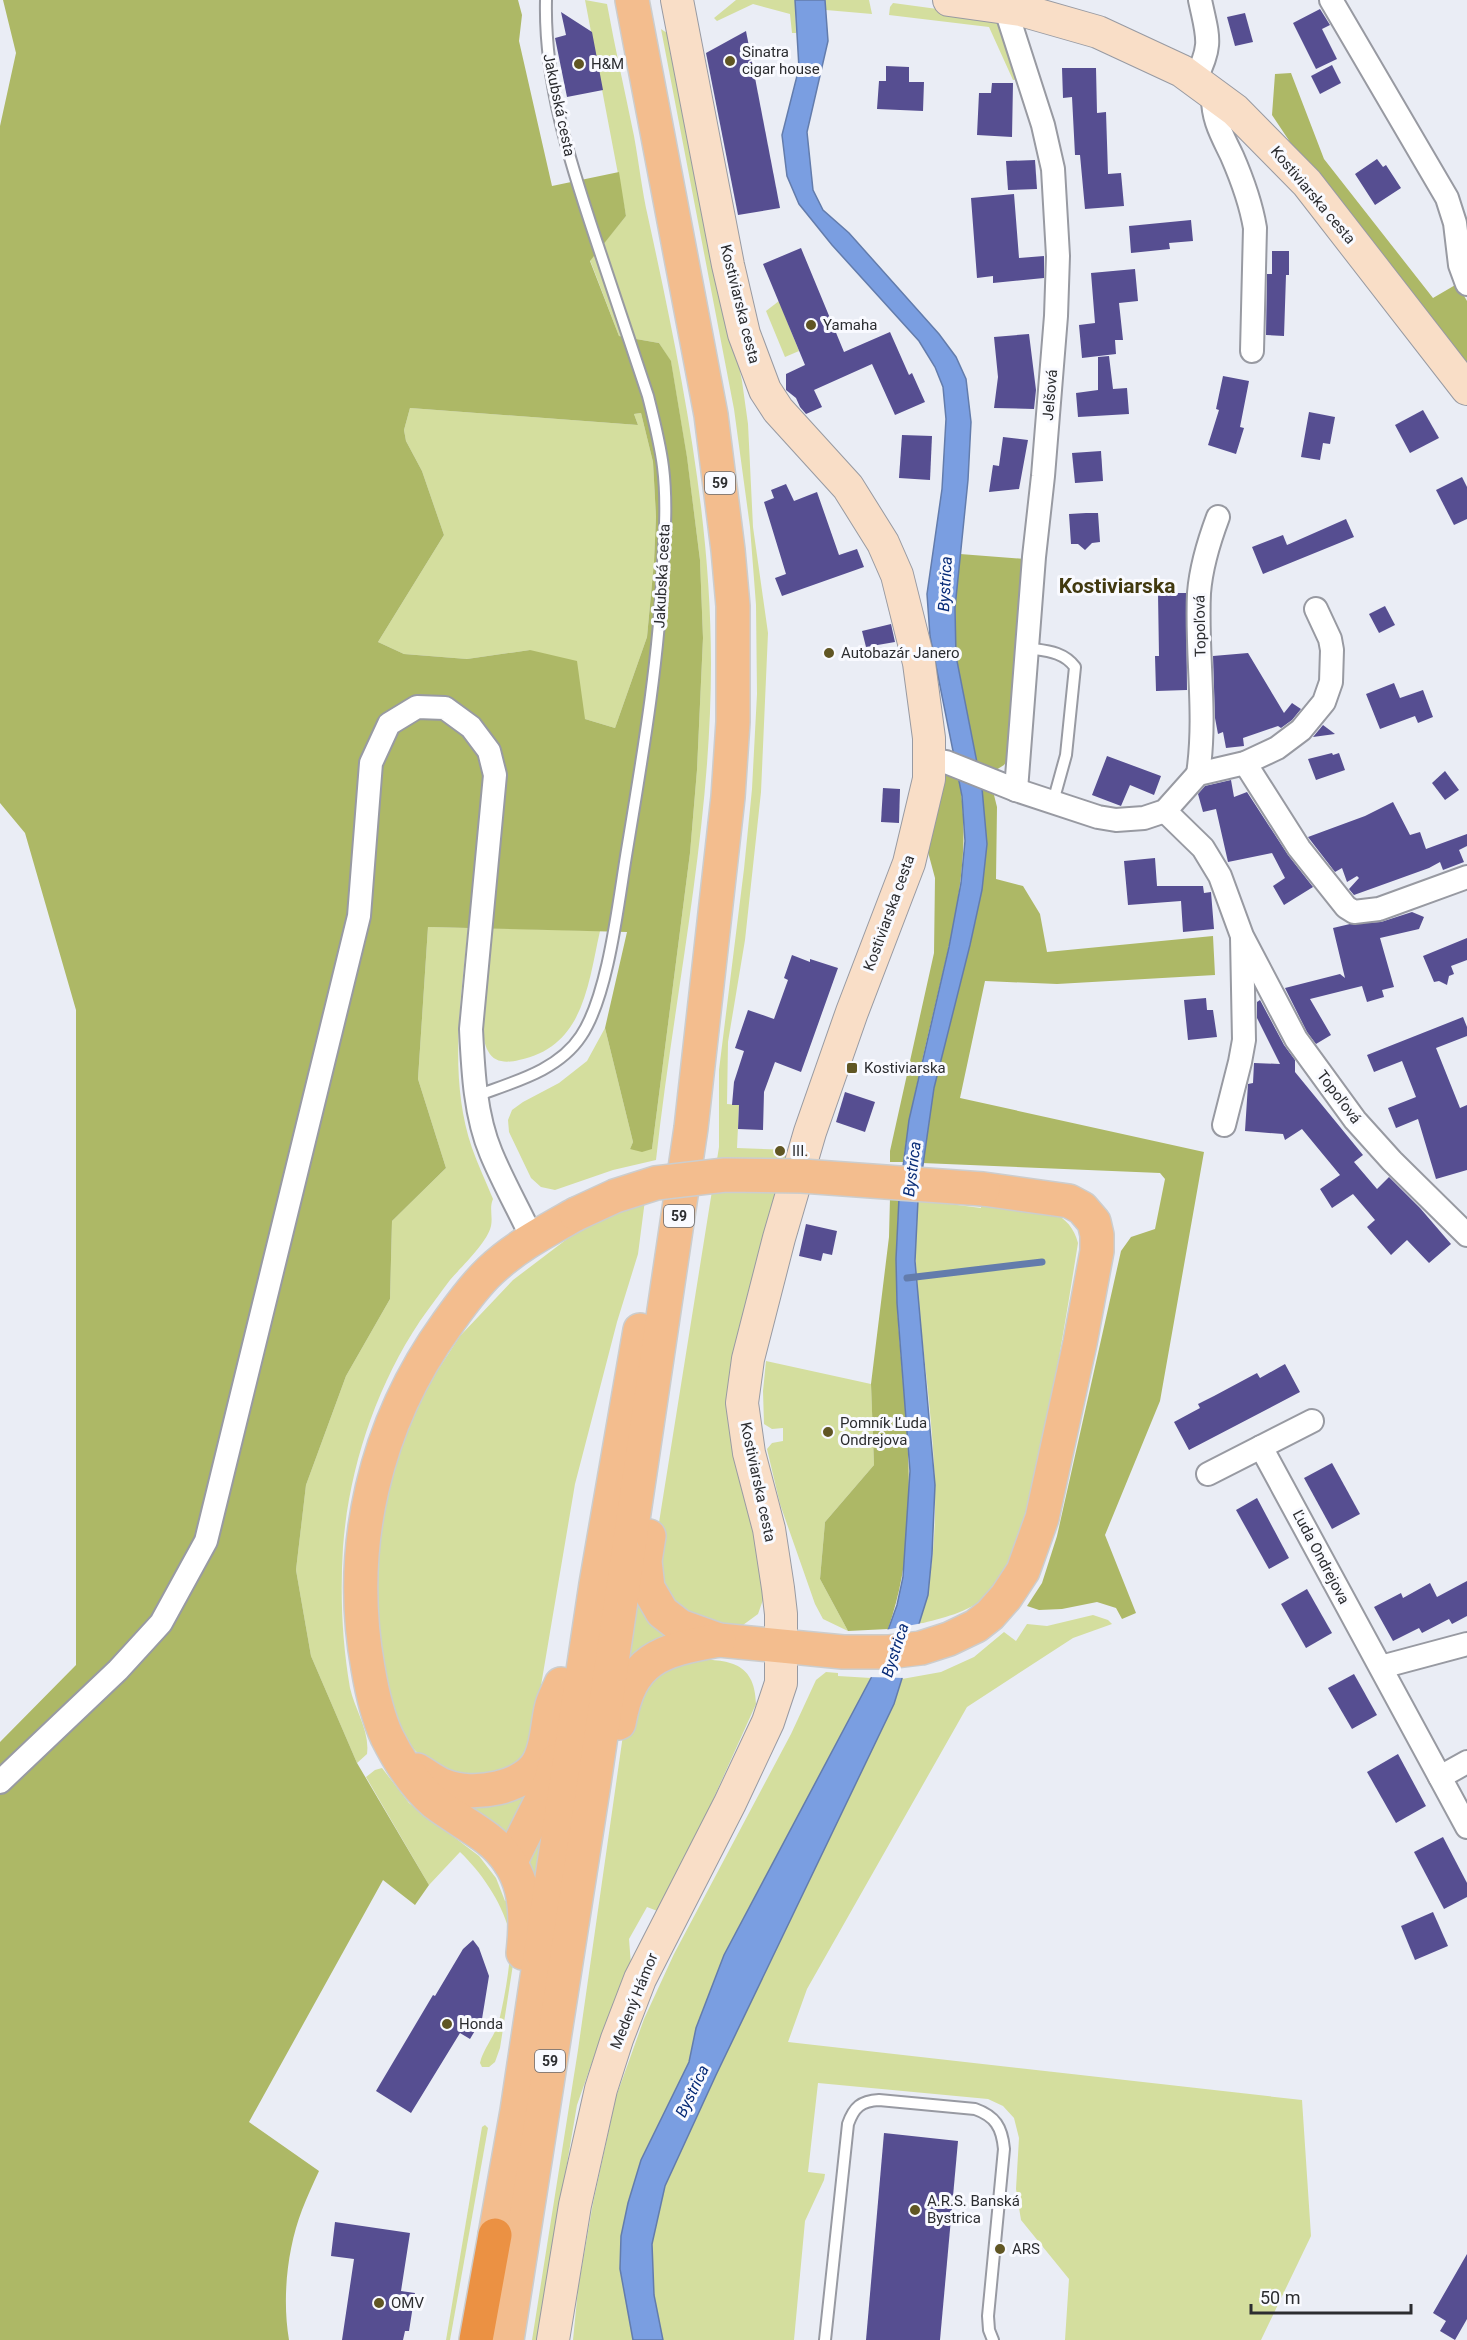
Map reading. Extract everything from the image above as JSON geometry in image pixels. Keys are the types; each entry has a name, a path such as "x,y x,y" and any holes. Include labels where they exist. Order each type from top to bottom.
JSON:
{"highway":[{"path":"476,2340 495,2235"}],"main road":[{"name":"59","path":"507,2340 594,1783 691,1128 728,787 734,687 733,606 708,393 632,0"},
{"name":"59","path":"495,2235 517,2111 596,1584 647,1290 668,1149 708,971"},
{"path":"517,2111 506,2059 526,1930 523,1890 517,1872 502,1851 489,1839 436,1803 413,1780 388,1738 375,1706 364,1645 360,1606 362,1549 370,1494 382,1449 405,1393 431,1346 460,1305 490,1271 532,1238 615,1196 656,1183 702,1177 802,1176 983,1189 1069,1201 1083,1208 1094,1222 1097,1251 1080,1343 1042,1518 1023,1571 1003,1600 976,1626 949,1639 921,1648 888,1652 843,1652 719,1640 680,1626 662,1612 648,1588 645,1561 651,1523 642,1460"},
{"path":"510,1863 552,1781 562,1728 561,1684 569,1632 596,1584"},
{"path":"594,1783 616,1740 623,1699 642,1668 661,1655 679,1648 719,1640"},
{"path":"401,1759 445,1786 473,1791 498,1788 525,1777 539,1762 546,1743 552,1705 561,1684"}],"street":[{"name":"Kostiviarska cesta","path":"677,0 728,265 753,362 765,390 778,410 848,487 883,543 897,575 919,663 927,716 937,760 929,779 909,864 852,1012 810,1132 779,1238 748,1359 742,1403 749,1453 769,1529 782,1614 782,1647"},
{"name":"Kostiviarska cesta","path":"949,0 995,4 1061,20 1098,32 1174,67 1235,110 1307,183 1467,389"},
{"path":"1200,0 1208,37 1204,87 1213,106 1216,124 1237,168 1252,209 1255,228 1252,351"},
{"path":"1331,0 1447,198 1455,223 1460,265 1467,285"},
{"name":"Jelšová","path":"995,4 1043,125 1053,169 1057,213 1056,316 1016,790"},
{"name":"Topoľová","path":"1198,774 1202,730 1199,593 1203,565 1218,517"},
{"path":"937,760 1016,790 1098,817 1116,820 1144,819 1165,811 1198,774 1245,763 1277,748 1301,730 1324,702 1331,682 1332,650 1330,639 1316,609"},
{"path":"0,1782 118,1670 161,1623 206,1541 359,916 371,763 389,724 417,707 445,708 471,727 489,751 495,775 471,1029 476,1096 491,1153 532,1238"},
{"path":"1245,763 1313,869 1346,907 1354,912 1380,909 1467,877"},
{"name":"Topoľová","path":"1165,811 1203,849 1220,876 1242,936 1296,1039 1355,1120 1392,1161 1467,1235"},
{"name":"Topoľová","path":"1224,1125 1244,1040 1242,936"},
{"path":"1208,1474 1312,1421"},
{"name":"Ľuda Ondrejova","path":"1262,1447 1467,1827"},
{"path":"1381,1667 1467,1644"},
{"name":"Medený Hámor","path":"553,2340 562,2272 575,2205 601,2089 614,2049 640,1979 730,1803 768,1722 781,1683 782,1647"},
{"path":"1440,1777 1467,1762"}],"lane":[{"name":"Jakubská cesta","path":"476,1096 528,1077 563,1058 582,1036 594,1010 618,909 651,698 662,605 665,503 657,431 648,396 570,161 549,66 545,35 546,0"},
{"path":"1027,648 1052,651 1068,657 1075,667 1066,755 1053,802"},
{"path":"825,2340 848,2124 859,2104 879,2100 975,2109 995,2119 1000,2129 1004,2149 988,2316 989,2330 993,2340"}],"green space":[{"path":"3,0 518,0 522,15 519,41 552,186 619,172 626,216 590,261 619,336 659,343 671,361 687,457 700,560 703,638 697,770 690,853 652,1149 642,1152 630,1149 633,1142 605,1028 627,932 428,927 418,1079 446,1168 392,1221 390,1299 346,1376 306,1485 296,1570 311,1656 357,1763 429,1885 415,1905 383,1880 249,2122 319,2171 302,2210 289,2257 286,2308 289,2340 0,2340 0,1742 76,1665 76,1010 25,833 0,803 0,126 16,53","holes":["410,408 638,425 634,414 641,413 653,462 656,517 654,562 647,637 615,728 585,719 577,661 530,650 467,659 404,654 378,642 444,535 422,471 406,441 404,430"]},
{"path":"585,0 607,4 682,383 700,495 706,551 711,664 705,789 656,1160 613,1170 555,1190 541,1187 531,1178 509,1132 508,1120 512,1110 559,1083 587,1061 605,1028 633,1142 630,1149 652,1149 690,853 697,770 703,638 700,560 687,458 671,362 659,343 619,336 590,260 626,216"},
{"path":"736,0 795,0 796,33 792,33 790,14 753,4 717,21 714,18"},
{"path":"825,0 869,0 872,14 826,10"},
{"path":"893,3 989,16 999,24 1019,79 1013,80 989,27 889,15"},
{"path":"661,29 670,35 742,381 748,424 753,527 768,633 761,792 745,940 728,1042 727,1104 739,1105 737,1148 793,1150 736,1351 726,1397 728,1423 762,1569 764,1597 758,1614 743,1625 721,1629 696,1623 664,1593 657,1535 719,1147 719,1070 752,789 757,694 756,605 750,527 734,409"},
{"path":"1291,73 1324,159 1433,298 1457,284 1467,301 1467,376 1334,208 1272,115 1275,74"},
{"path":"779,301 799,351 785,357 766,311"},
{"path":"410,408 638,425 634,414 641,413 653,462 656,517 654,562 647,637 615,728 585,719 530,650 467,659 404,654 378,642 444,535 422,471 406,441 404,430"},
{"path":"960,554 1025,559 1011,755 1004,765 996,770 977,763 956,656 955,608"},
{"path":"942,772 959,779 964,837 959,895 909,1124 903,1162 890,1162 890,1151 934,953 935,878 928,852"},
{"path":"982,788 994,795 997,807 996,879 1023,886 1040,914 1047,952 1213,936 1215,975 1057,984 985,981 960,1098 1204,1152 1160,1401 1105,1535 1136,1613 1122,1619 1116,1608 1097,1602 1062,1609 1039,1610 1027,1606 1042,1583 1057,1536 1121,1251 1131,1237 1155,1229 1165,1179 1160,1173 922,1163 934,1088 982,890"},
{"path":"428,927 468,928 458,1038 460,1094 472,1148 493,1199 491,1226 485,1240 446,1285 404,1346 378,1401 358,1458 346,1517 342,1583 342,1618 347,1670 352,1696 364,1729 367,1745 367,1754 357,1763 311,1656 296,1570 306,1485 346,1376 390,1299 392,1221 446,1168 418,1079"},
{"path":"491,928 600,931 586,992 570,1027 557,1042 541,1053 514,1061 506,1062 494,1058 484,1041 483,1010"},
{"path":"890,1198 899,1198 896,1290 909,1468 906,1549 899,1589 888,1629 848,1631 820,1579 825,1522 874,1465 871,1384 889,1237"},
{"path":"645,1200 638,1254 617,1322 575,1484 532,1739 525,1758 508,1768 479,1777 453,1778 430,1766 407,1742 391,1709 374,1629 374,1553 386,1481 413,1408 460,1336 513,1280 567,1239"},
{"path":"918,1200 981,1208 981,1203 1039,1208 1063,1219 1072,1229 1078,1243 1040,1472 1026,1528 1016,1554 1002,1577 979,1602 954,1614 919,1624 929,1580 934,1535 935,1490 933,1445 915,1256"},
{"path":"766,1361 871,1384 874,1465 825,1522 820,1579 848,1631 823,1619 815,1604 780,1504 767,1449 772,1443 783,1441 783,1428 772,1429 764,1424 763,1391"},
{"path":"637,1603 670,1639 628,1665"},
{"path":"1093,1615 1108,1620 1112,1624 1073,1638 967,1707 807,1989 788,2042 1302,2100 1311,2236 1261,2340 1065,2340 1069,2279 1021,2220 1016,2189 1019,2138 1014,2118 1003,2106 988,2099 818,2083 808,2172 825,2174 805,2221 794,2340 663,2340 654,2295 652,2244 665,2186 894,1704 902,1679 941,1672 974,1657 1004,1632 1016,1641 1027,1624 1047,1626"},
{"path":"689,1659 726,1662 744,1670 754,1689 756,1704 660,1912 647,1907 629,1939 631,1965 609,2014 577,2105 537,2340 532,2340 578,2050 623,1735 654,1673"},
{"path":"826,1672 838,1673 838,1676 871,1678 724,1955 696,2028 689,2062 641,2160 621,2236 620,2269 633,2340 573,2340 578,2289 593,2203 616,2097 644,2019 674,1954 791,1734 816,1680"},
{"path":"382,1768 409,1803 479,1856 496,1878 505,1901 510,1899 514,1958 500,2048 495,2062 489,2067 482,2067 480,2063 497,2027 501,2012 509,1962 509,1930 501,1908 489,1888 460,1852 429,1885 366,1777"},
{"path":"533,1780 507,1845 454,1800"},
{"path":"545,1809 531,1900 526,1867"},
{"path":"485,2125 488,2128 450,2340 446,2340 482,2127"}],"water":[{"name":"Bystrica","path":"795,0 825,0 828,41 807,132 813,190 823,210 849,233 939,334 956,357 966,379 971,422 968,480 955,608 956,656 982,788 987,844 982,890 934,1088 918,1200 915,1261 935,1485 928,1595 894,1704 665,2186 652,2244 654,2295 663,2340 633,2340 620,2269 621,2236 641,2160 689,2062 696,2028 724,1955 871,1678 897,1605 903,1577 910,1471 897,1303 896,1259 899,1198 909,1120 949,947 961,883 965,841 962,796 930,636 927,594 942,489 946,419 943,387 935,367 919,341 832,245 799,204 787,176 782,135 799,68"}],"pier":[{"path":"923,1623 905,1678 868,1677 885,1630"}],"building":[{"path":"1320,9 1330,25 1322,29 1337,59 1316,69 1293,23"},
{"name":"H&M","path":"561,12 592,32 603,90 567,97 555,38 566,35"},
{"path":"1245,13 1253,42 1235,46 1227,17"},
{"path":"746,31 780,208 738,215 706,53"},
{"path":"1332,65 1341,83 1320,94 1311,76"},
{"path":"886,66 909,67 909,82 924,82 923,111 877,109 879,81 886,81"},
{"path":"1062,68 1096,68 1097,113 1106,112 1108,174 1121,173 1124,206 1085,209 1080,155 1075,155 1072,97 1063,98"},
{"path":"992,83 1013,83 1012,137 977,135 979,93 991,93"},
{"path":"1377,159 1383,167 1386,165 1401,188 1375,205 1355,174"},
{"path":"1035,160 1037,189 1008,190 1006,161"},
{"path":"1014,194 1019,258 1044,256 1044,278 993,283 993,276 977,278 971,198"},
{"path":"1191,220 1193,241 1169,243 1170,249 1131,253 1129,226"},
{"path":"801,248 844,352 890,332 909,375 912,373 925,402 895,415 872,364 814,390 822,407 806,414 796,398 786,390 786,374 805,365 763,264"},
{"path":"1272,251 1289,251 1284,336 1266,335 1267,274 1272,274"},
{"path":"1135,269 1138,301 1119,303 1123,340 1115,340 1116,354 1082,358 1079,325 1095,323 1091,273"},
{"path":"1029,334 1036,390 1034,409 994,408 998,377 994,337"},
{"path":"1109,356 1113,389 1127,388 1129,414 1078,417 1076,393 1098,390 1098,357"},
{"path":"1223,376 1249,381 1240,427 1244,428 1236,454 1208,445 1219,410 1216,409"},
{"path":"1423,410 1439,438 1410,453 1395,425"},
{"path":"1309,412 1335,417 1330,444 1323,443 1320,460 1301,457"},
{"path":"902,435 932,436 930,480 899,478"},
{"path":"1003,437 1028,440 1019,489 989,492 993,465 999,466"},
{"path":"1101,451 1103,481 1075,483 1072,453"},
{"path":"1462,477 1467,487 1467,519 1454,525 1436,490"},
{"path":"786,484 794,501 817,492 839,555 857,549 864,567 782,596 775,578 786,574 764,502 774,498 771,490"},
{"path":"1098,513 1100,542 1092,543 1085,550 1078,544 1071,544 1069,514"},
{"path":"1346,519 1354,537 1263,574 1252,547 1283,535 1287,545"},
{"path":"1158,593 1186,593 1187,690 1156,691 1155,656 1159,656"},
{"path":"1385,606 1395,625 1379,633 1369,614"},
{"path":"891,624 895,642 866,647 862,631"},
{"path":"1248,653 1284,713 1292,703 1301,709 1281,728 1278,726 1243,738 1244,746 1226,748 1223,732 1218,734 1215,718 1213,656"},
{"path":"1394,683 1400,698 1423,690 1433,717 1418,723 1415,716 1380,729 1366,694"},
{"path":"1323,725 1335,734 1313,737"},
{"path":"1332,753 1333,755 1339,753 1345,770 1316,780 1308,759"},
{"path":"1107,756 1161,776 1154,795 1130,785 1121,806 1092,795"},
{"path":"1445,771 1459,790 1445,800 1432,783"},
{"path":"1231,780 1234,797 1247,792 1288,855 1313,887 1284,905 1273,886 1285,878 1272,853 1228,862 1216,809 1203,812 1198,794 1205,786"},
{"path":"883,788 900,789 899,823 881,822"},
{"path":"1393,802 1410,835 1420,832 1426,849 1467,834 1467,846 1459,850 1464,862 1443,870 1440,862 1354,895 1349,889 1359,878 1357,876 1347,882 1342,868 1335,872 1308,837 1365,816"},
{"path":"1155,858 1157,886 1203,886 1204,893 1211,892 1214,929 1183,932 1181,901 1128,905 1124,861"},
{"path":"1412,912 1424,917 1419,929 1380,938 1394,987 1382,990 1384,997 1367,1002 1362,986 1310,999 1331,1035 1316,1044 1307,1032 1285,988 1340,974 1345,978 1333,928 1350,924 1381,922"},
{"path":"1467,938 1467,960 1451,966 1454,974 1449,976 1447,985 1439,981 1434,982 1423,956"},
{"path":"792,955 810,962 810,959 838,968 801,1072 775,1062 764,1092 763,1130 738,1129 739,1105 732,1105 734,1082 744,1051 735,1048 748,1010 774,1019 788,980 784,978"},
{"path":"1206,998 1207,1010 1213,1010 1217,1037 1188,1040 1184,1000"},
{"path":"1260,1000 1284,1045 1295,1060 1295,1072 1363,1155 1354,1162 1377,1189 1389,1177 1451,1244 1429,1263 1407,1240 1391,1255 1367,1227 1375,1220 1353,1194 1332,1208 1320,1189 1340,1175 1302,1129 1285,1140 1283,1134 1245,1131 1248,1084 1253,1083 1254,1063 1280,1064 1257,1018 1257,1002"},
{"path":"1463,1017 1467,1027 1467,1036 1436,1048 1460,1108 1467,1105 1467,1170 1436,1179 1418,1119 1396,1128 1388,1108 1416,1097 1402,1061 1374,1072 1367,1055"},
{"path":"845,1092 875,1102 865,1132 836,1122"},
{"path":"806,1224 837,1231 832,1255 823,1253 821,1261 799,1256"},
{"path":"1285,1364 1300,1392 1189,1450 1174,1422 1200,1408 1198,1404 1257,1373 1260,1378"},
{"path":"1332,1463 1360,1514 1332,1529 1304,1478"},
{"path":"1257,1498 1289,1558 1269,1569 1236,1510"},
{"path":"1467,1581 1467,1616 1452,1624 1449,1619 1422,1633 1419,1628 1393,1641 1374,1607 1401,1593 1403,1598 1430,1583 1437,1597"},
{"path":"1307,1589 1332,1633 1306,1648 1281,1604"},
{"path":"1354,1674 1377,1715 1352,1729 1328,1688"},
{"path":"1398,1754 1426,1806 1396,1823 1367,1772"},
{"path":"1443,1837 1467,1883 1467,1897 1444,1909 1414,1852"},
{"path":"1433,1912 1448,1946 1415,1960 1401,1926"},
{"name":"Honda","path":"473,1940 479,1948 489,1976 482,2019 470,2039 460,2033 411,2113 376,2091 433,1995 435,1996 463,1949"},
{"name":"A.R.S. Banská Bystrica","path":"884,2133 958,2141 940,2340 866,2340"},
{"path":"335,2222 410,2233 401,2291 415,2293 409,2331 405,2331 403,2340 342,2340 354,2259 331,2256"},
{"path":"1467,2254 1467,2319 1455,2340 1440,2331 1446,2321 1433,2313"}],"waterway":[{"path":"907,1278 1042,1262"}],"place":[{"name":"Sinatra cigar house","path":"730,61"},
{"name":"H&M","path":"579,64"},
{"name":"Yamaha","path":"811,325"},
{"name":"Autobazár Janero","path":"829,653"},
{"name":"Kostiviarska","path":"852,1068"},
{"name":"III.","path":"780,1151"},
{"name":"Pomník Ľuda Ondrejova","path":"828,1432"},
{"name":"Honda","path":"447,2024"},
{"name":"A.R.S. Banská Bystrica","path":"915,2210"},
{"name":"ARS","path":"1000,2249"},
{"name":"OMV","path":"379,2303"}],"district":[{"name":"Kostiviarska","path":"1117,586"}]}
